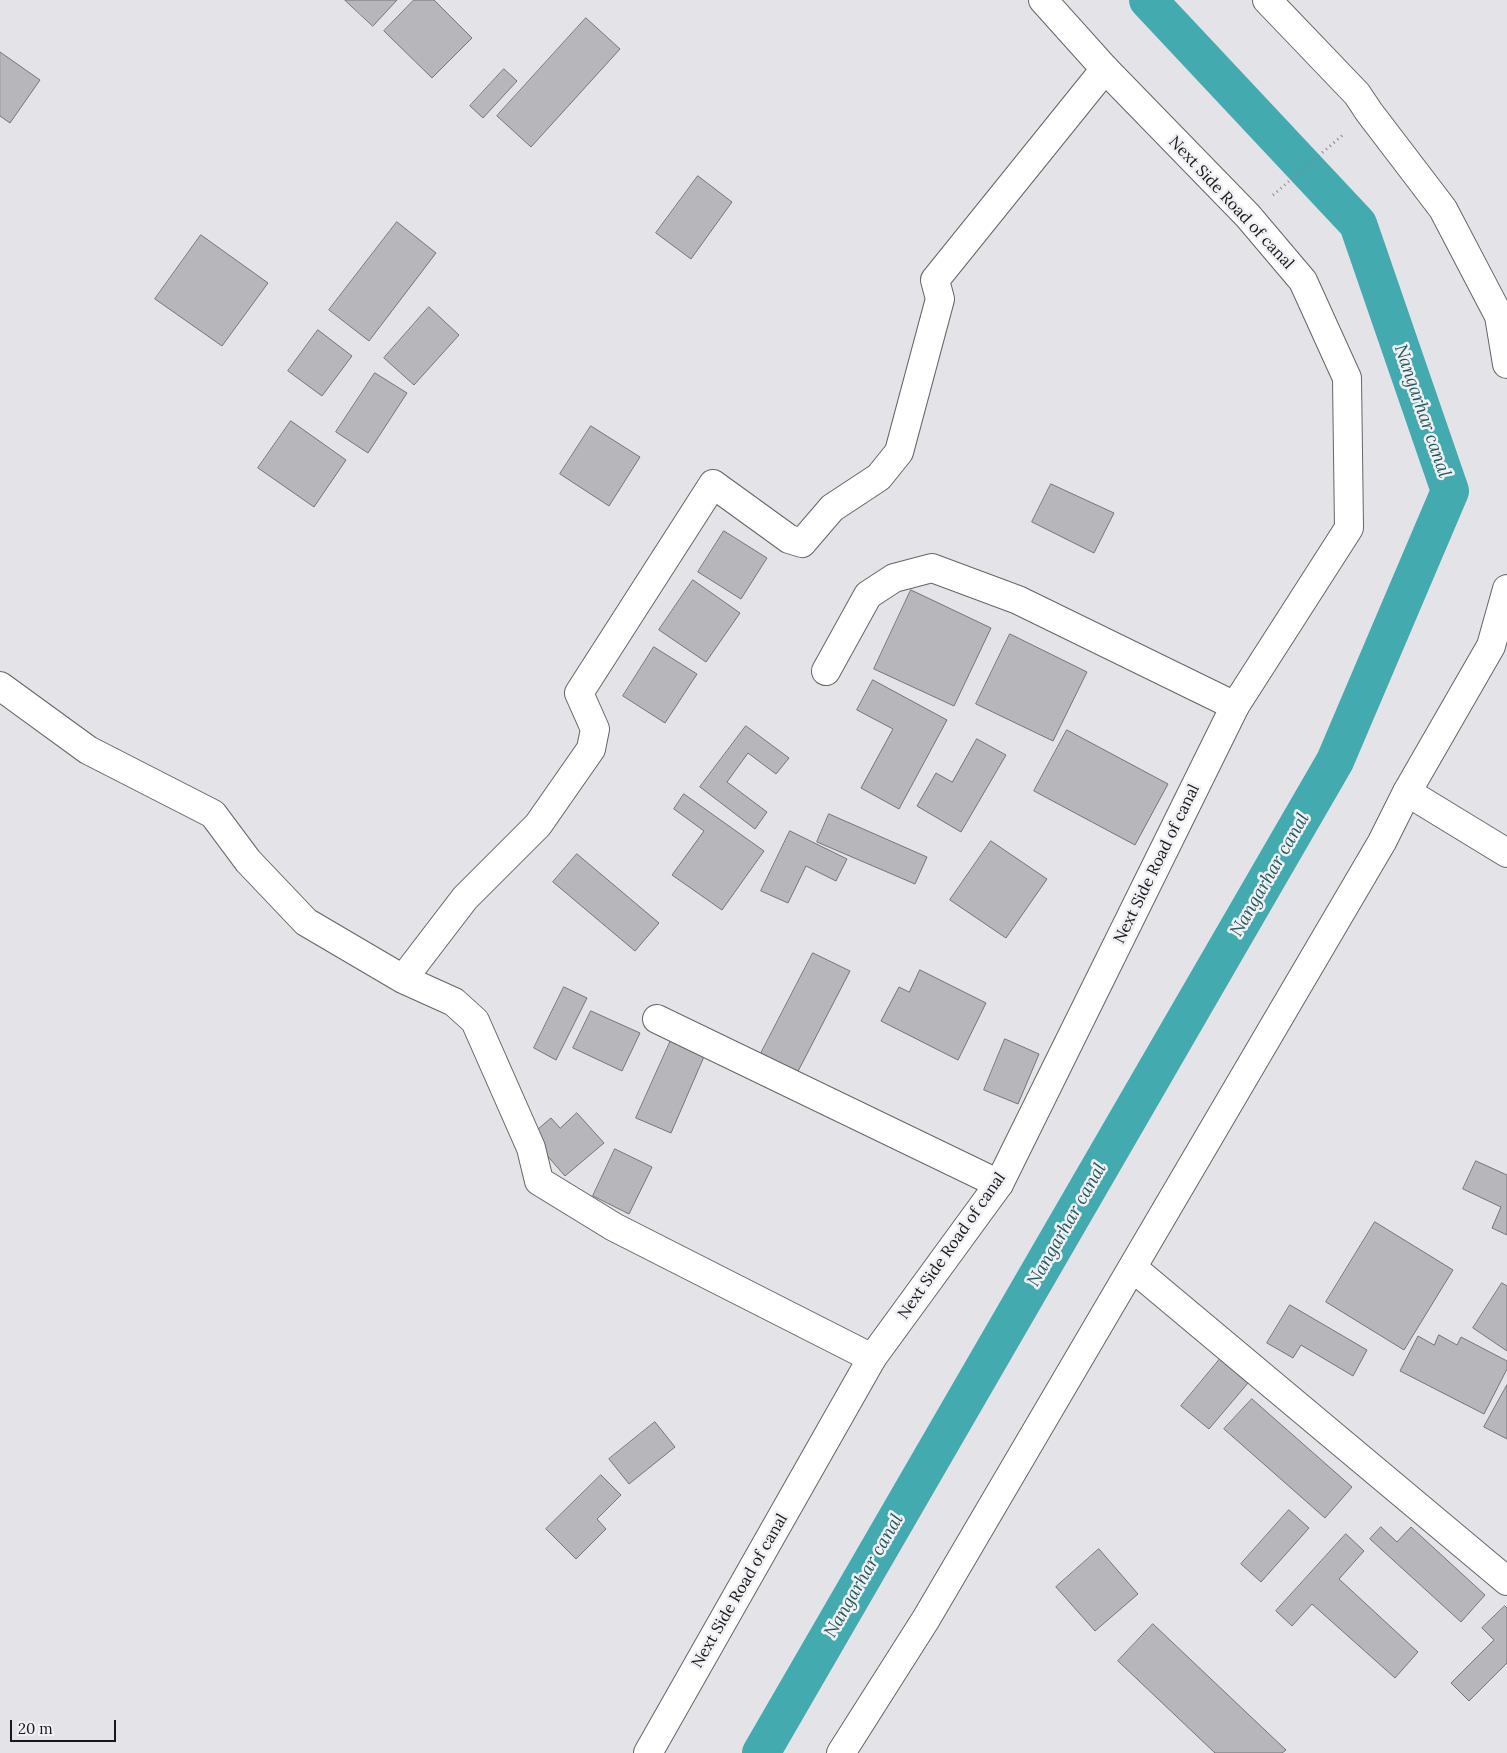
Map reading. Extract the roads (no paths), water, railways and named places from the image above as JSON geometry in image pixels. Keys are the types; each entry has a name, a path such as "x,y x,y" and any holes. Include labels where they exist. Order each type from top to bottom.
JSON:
{"street":[{"name":"Next Side Road of canal","path":"648,1753 872,1358 999,1184 1235,706 1349,528 1347,378 1303,281 1248,216 1105,69 1043,0"},
{"path":"1267,0 1357,94 1443,209 1500,316 1507,364"},
{"path":"403,979 465,898 538,825 591,749 595,730 579,693 713,484 789,539 802,543 832,508 879,477 900,452 940,299 935,280 1105,69"},
{"path":"826,671 868,595 894,578 932,568 1018,600 1235,706"},
{"path":"841,1753 926,1619 1382,842 1406,792 1491,646 1507,589"},
{"path":"0,686 88,750 213,814 248,861 306,922 403,979 454,1002 475,1021 531,1148 539,1182 614,1227 872,1358"},
{"path":"1406,792 1507,853"},
{"path":"657,1019 999,1184"},
{"path":"1133,1268 1507,1581"}],"waterway":[{"name":"Nangarhar canal","path":"761,1753 1335,761 1450,491 1358,224 1148,0"}]}
